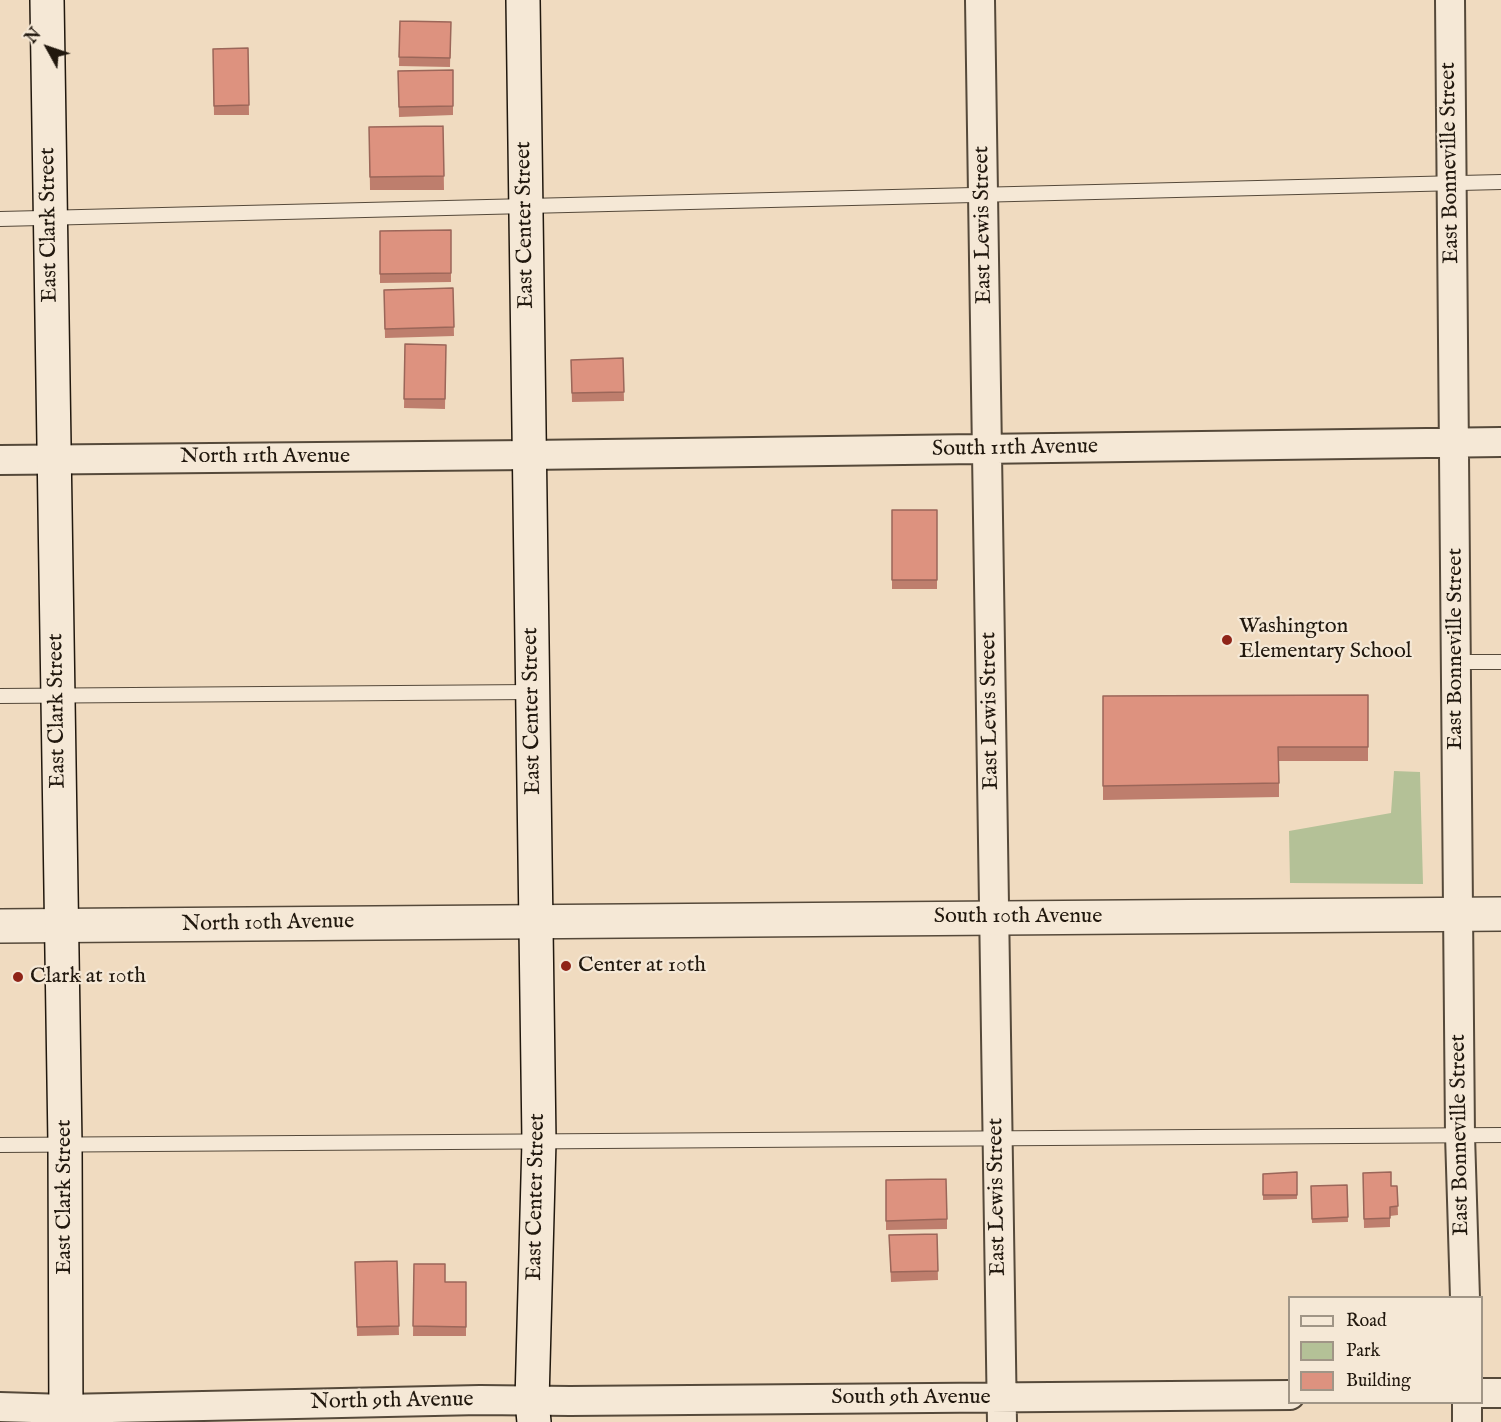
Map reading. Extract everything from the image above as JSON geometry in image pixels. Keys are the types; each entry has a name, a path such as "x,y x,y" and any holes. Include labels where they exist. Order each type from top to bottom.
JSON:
{"main road":[{"name":"East Clark Street","path":"46,0 65,1144 65,1415"},
{"name":"East Center Street","path":"523,0 539,1141 533,1412"},
{"name":"South 10th Avenue","path":"536,921 1501,914"},
{"name":"North 10th Avenue","path":"0,926 536,921"}],"street":[{"name":"East Lewis Street","path":"980,0 1002,1410"},
{"name":"East Bonneville Street","path":"1450,0 1460,1135 1465,1296"},
{"name":"South 11th Avenue","path":"529,455 1501,442"},
{"name":"North 11th Avenue","path":"0,460 529,455"},
{"path":"1483,1393 1501,1392"},
{"name":"South 9th Avenue","path":"533,1412 1002,1410 1288,1395"},
{"name":"North 9th Avenue","path":"0,1407 65,1415 480,1400 533,1412"},
{"path":"1467,1404 1467,1422"}],"lane":[{"path":"0,219 1501,182"},
{"path":"1456,662 1501,662"},
{"path":"0,696 532,692"},
{"path":"0,1145 1501,1135"}],"green space":[{"path":"1394,771 1420,772 1423,884 1290,883 1289,831 1391,813"}],"building":[{"path":"400,21 451,22 450,58 399,57"},
{"path":"248,48 249,105 214,106 213,49"},
{"path":"453,70 453,106 399,107 398,71"},
{"path":"443,126 444,176 370,177 369,127"},
{"path":"451,230 451,273 380,274 380,231"},
{"path":"453,288 454,327 385,329 384,290"},
{"path":"405,344 446,345 445,399 404,399"},
{"path":"623,358 624,392 572,393 571,360"},
{"path":"892,510 937,510 937,580 892,580"},
{"name":"Washington Elementary School","path":"1368,695 1368,747 1278,747 1279,783 1103,786 1103,696"},
{"path":"1297,1172 1297,1195 1263,1195 1263,1174"},
{"path":"1391,1172 1391,1186 1397,1186 1398,1206 1390,1207 1390,1218 1364,1219 1363,1173"},
{"path":"946,1179 947,1219 886,1221 886,1180"},
{"path":"1347,1185 1348,1217 1312,1219 1311,1186"},
{"path":"937,1234 938,1271 891,1272 889,1235"},
{"path":"397,1261 399,1326 357,1327 355,1262"},
{"path":"414,1264 445,1264 445,1282 466,1282 466,1327 413,1326"}],"place":[{"name":"Washington Elementary School","path":"1227,640"},
{"name":"Center at 10th","path":"566,966"},
{"name":"Clark at 10th","path":"18,977"}]}
